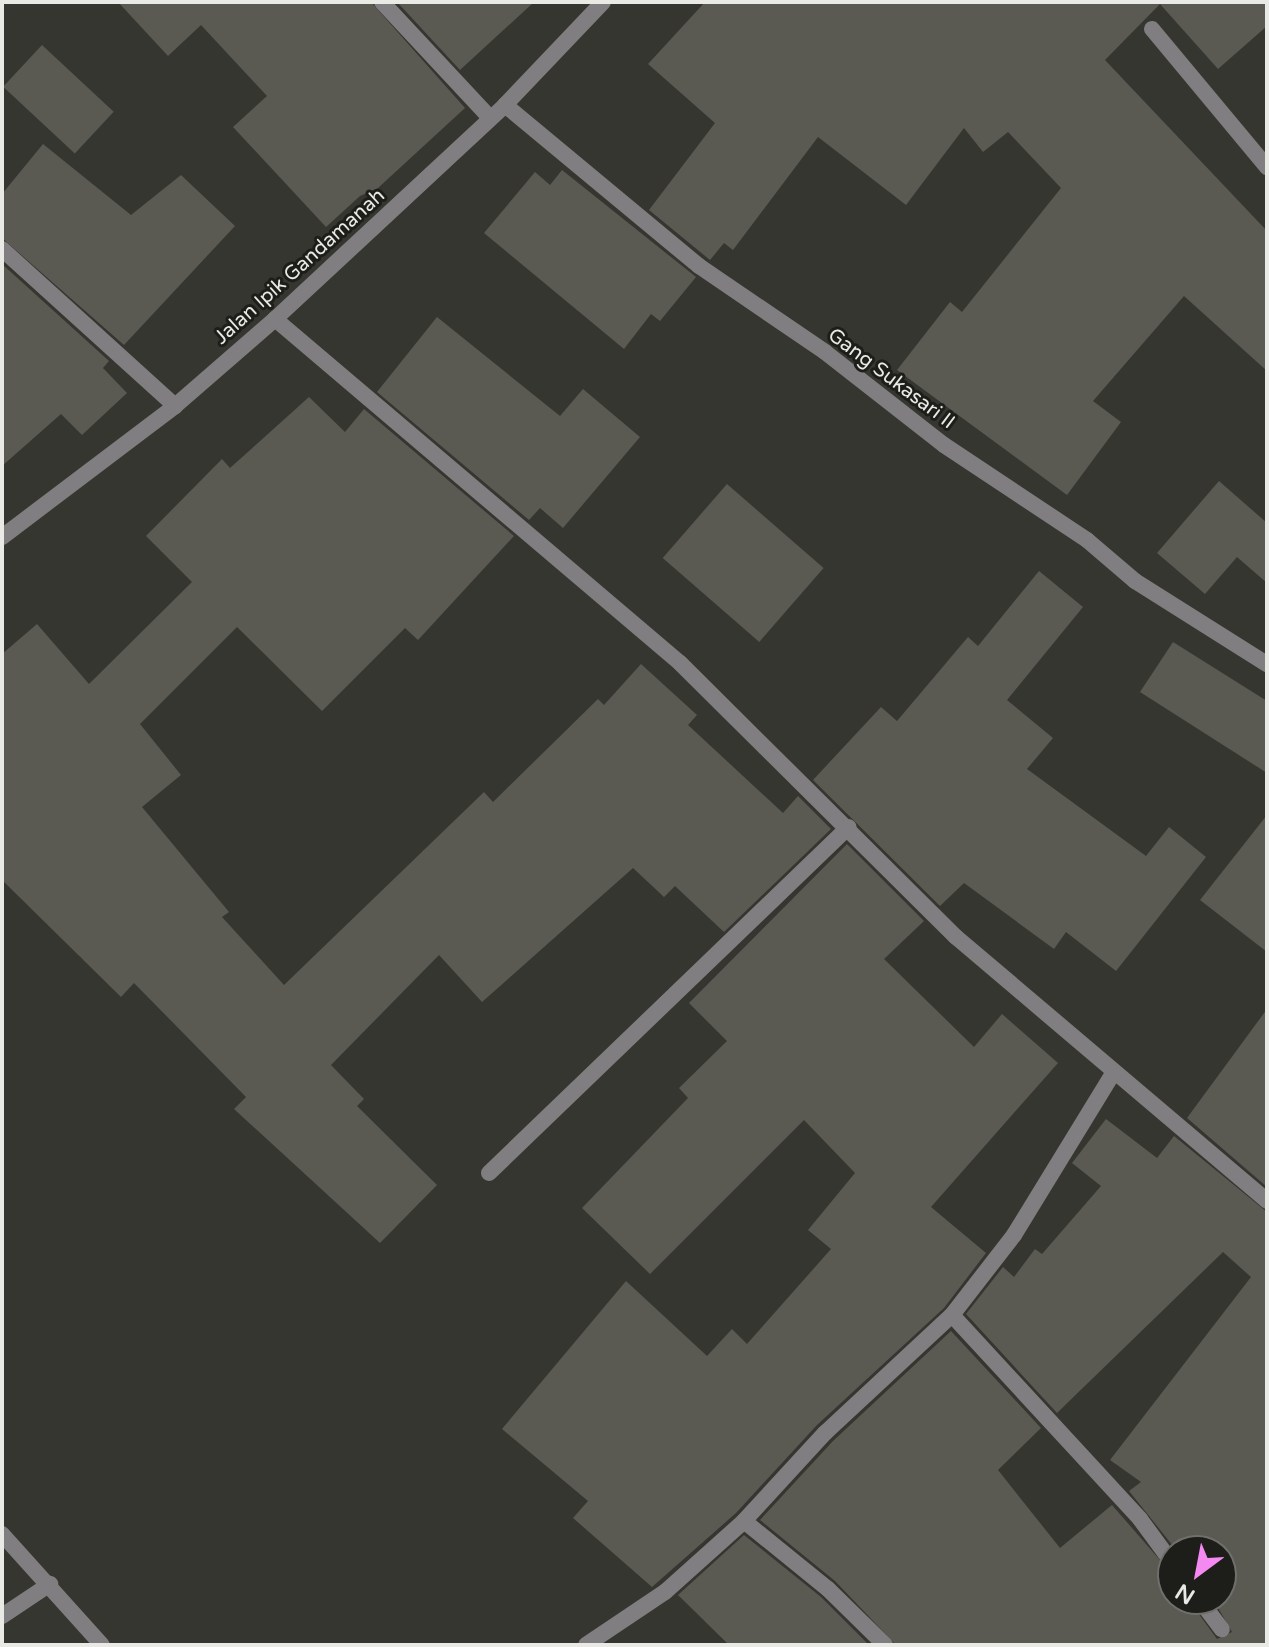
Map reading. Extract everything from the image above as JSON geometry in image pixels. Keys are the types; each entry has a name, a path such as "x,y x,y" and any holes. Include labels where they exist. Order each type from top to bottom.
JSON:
{"street":[{"path":"382,2 490,118"},
{"name":"Jalan Ipik Gandamanah","path":"2,537 175,406 275,319 505,105 603,2"},
{"path":"1152,29 1267,167"},
{"name":"Gang Sukasari II","path":"505,105 699,266 825,352 944,445 1087,540 1135,581 1267,664"},
{"path":"2,249 175,406"},
{"path":"275,319 680,663 849,827 956,937 1267,1201"},
{"path":"489,1173 849,827"},
{"path":"586,1645 665,1592 744,1521 825,1433 952,1315 1014,1235 1114,1072"},
{"path":"952,1315 1140,1519 1157,1542"},
{"path":"744,1521 828,1589 885,1645"},
{"path":"2,1534 102,1645"},
{"path":"2,1616 50,1584"},
{"path":"1211,1615 1222,1629"}],"building":[{"path":"118,2 371,2 465,108 378,188 360,196 326,227 233,127 267,96 201,25 168,56"},
{"path":"397,2 534,2 460,70"},
{"path":"705,2 1267,2 1267,26 1218,69 1160,4 1105,60 1267,231 1267,371 1184,296 1093,401 1121,422 1067,495 897,370 950,302 962,312 1061,188 1008,132 983,152 964,128 906,205 818,137 733,250 724,243 710,260 649,210 715,123 648,64"},
{"path":"42,45 114,112 75,154 3,87"},
{"path":"43,144 131,215 181,175 235,226 124,345 2,238 2,194"},
{"path":"562,170 696,277 660,321 651,314 624,349 484,233 535,172 550,185"},
{"path":"2,264 109,361 103,368 127,393 82,435 61,414 2,466"},
{"path":"437,317 560,416 583,389 640,437 563,528 540,508 529,520 377,392"},
{"path":"309,397 345,432 364,409 514,536 418,640 405,628 322,711 237,627 140,724 181,775 142,807 229,912 222,917 284,985 484,792 493,802 598,699 604,705 641,664 697,715 688,725 783,813 798,796 831,829 724,932 675,886 664,897 633,868 482,1002 439,955 331,1065 364,1099 357,1106 437,1185 380,1243 234,1109 246,1097 134,983 121,997 2,880 2,654 37,624 89,684 192,582 146,536 222,459 230,468"},
{"path":"1219,481 1267,523 1267,583 1237,557 1205,594 1157,553"},
{"path":"727,484 824,568 759,642 663,558"},
{"path":"1039,571 1083,607 1007,700 1053,738 1027,769 1146,856 1169,827 1206,857 1116,971 1066,932 1054,949 964,883 940,906 813,780 881,707 897,721 968,637 978,646"},
{"path":"1173,642 1267,701 1267,773 1140,692"},
{"path":"1267,815 1267,952 1200,900"},
{"path":"847,844 924,921 884,959 974,1047 1002,1014 1058,1063 931,1207 986,1253 944,1308 817,1425 736,1513 652,1587 573,1518 588,1501 502,1429 626,1281 707,1356 732,1329 747,1344 831,1249 808,1230 855,1173 804,1120 650,1274 582,1208 688,1098 679,1088 727,1041 689,1003"},
{"path":"1267,1009 1267,1187 1187,1118"},
{"path":"1106,1119 1157,1158 1174,1136 1267,1212 1267,1645 896,1645 835,1581 760,1520 833,1441 951,1331 1041,1428 998,1470 1060,1548 1112,1505 1157,1557 1157,1615 1200,1615 1217,1639 1232,1632 1222,1615 1237,1615 1237,1535 1164,1535 1129,1491 1141,1482 1110,1460 1251,1277 1223,1252 1057,1413 966,1314 1003,1267 1014,1277 1035,1249 1042,1254 1101,1186 1072,1163"},
{"path":"744,1535 821,1597 869,1645 729,1645 678,1595"}]}
